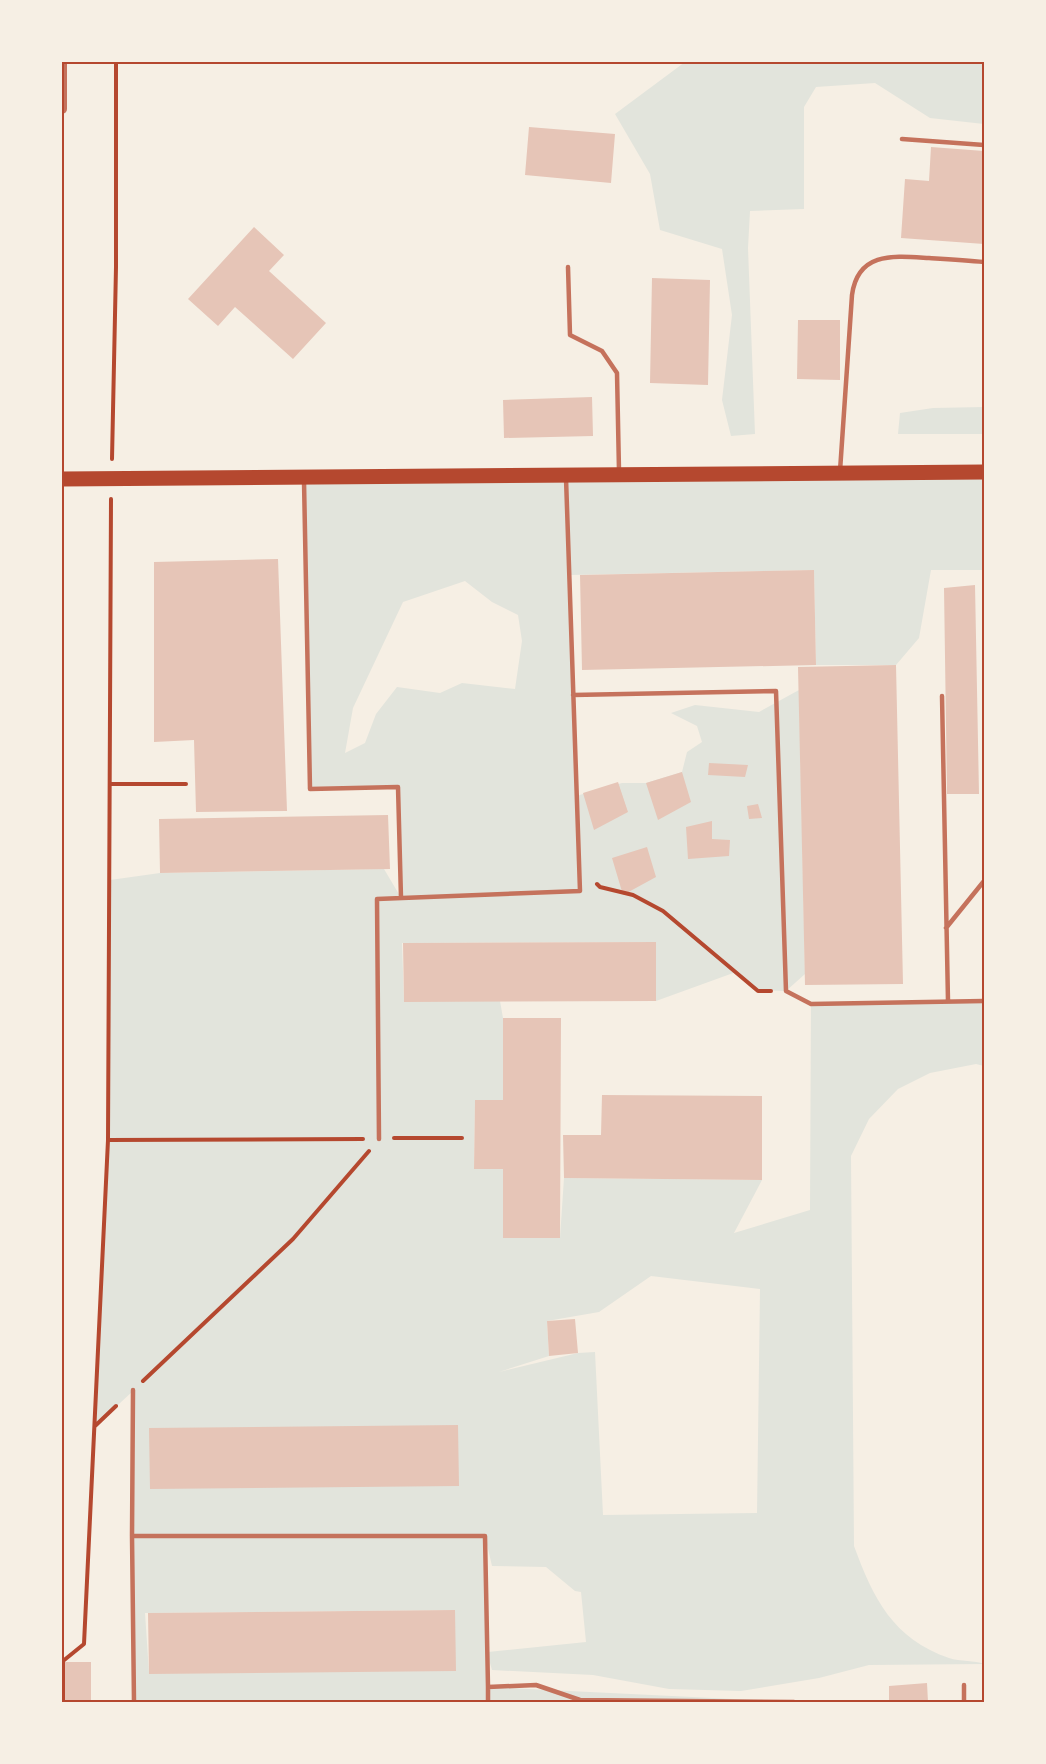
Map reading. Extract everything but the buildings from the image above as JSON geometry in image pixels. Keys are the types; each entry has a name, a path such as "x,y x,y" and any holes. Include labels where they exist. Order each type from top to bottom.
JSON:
{"main road":[{"path":"62,479 984,472"}],"street":[{"path":"62,62 62,109"}],"lane":[{"path":"902,139 984,145"},
{"path":"840,473 852,295 853,287 861,272 873,262 888,256 984,262"},
{"path":"568,267 570,334 602,351 617,373 619,475"},
{"path":"379,1138 377,899 580,891 566,476"},
{"path":"304,478 310,789 398,787 401,898"},
{"path":"573,695 776,691 786,991 811,1004 984,1001"},
{"path":"942,696 948,1001"},
{"path":"946,928 983,883"},
{"path":"133,1390 134,1702"},
{"path":"132,1536 485,1536 488,1702"},
{"path":"488,1688 536,1685 580,1700 794,1702"},
{"path":"964,1685 964,1702"}],"path":[{"path":"63,1702 63,1661 84,1644 108,1140 111,480 116,267 116,62"},
{"path":"110,784 186,784"},
{"path":"579,862 600,887 633,895 663,911 758,990 786,991"},
{"path":"94,1427 293,1239 379,1138"},
{"path":"108,1140 462,1138"}],"shaded area":[{"path":"685,62 984,62 984,124 930,118 875,83 816,87 804,107 804,209 750,211 748,248 755,434 731,436 722,400 732,315 722,249 660,230 650,174 615,114"},
{"path":"984,407 984,434 898,434 900,413 933,408"},
{"path":"984,472 984,570 931,570 919,638 896,665 816,665 814,570 570,575 576,796 622,783 646,783 682,772 687,752 702,742 697,726 671,713 695,705 759,712 799,690 805,974 786,991 758,990 736,972 656,1001 656,942 402,943 404,1001 500,1001 503,1018 503,1100 475,1100 474,1169 503,1169 503,1238 560,1238 564,1178 762,1180 734,1233 810,1210 811,1004 984,1001 984,1066 976,1064 930,1073 898,1089 869,1119 851,1156 854,1546 869,1583 899,1628 930,1650 953,1659 984,1664 869,1665 819,1678 741,1691 669,1689 593,1675 492,1670 488,1656 489,1687 794,1702 134,1702 133,1391 94,1427 108,1140 110,880 160,873 384,869 400,896 398,787 310,789 304,478","holes":["465,581 492,602 518,615 522,641 515,689 462,683 440,693 397,687 376,714 365,743 345,753 353,708 403,602","651,1276 760,1289 757,1513 603,1515 595,1352 578,1353 499,1372 549,1356 547,1321 599,1312","486,1540 492,1566 546,1567 575,1591 581,1592 586,1642 488,1652","454,1610 149,1674 145,1613"]}]}
